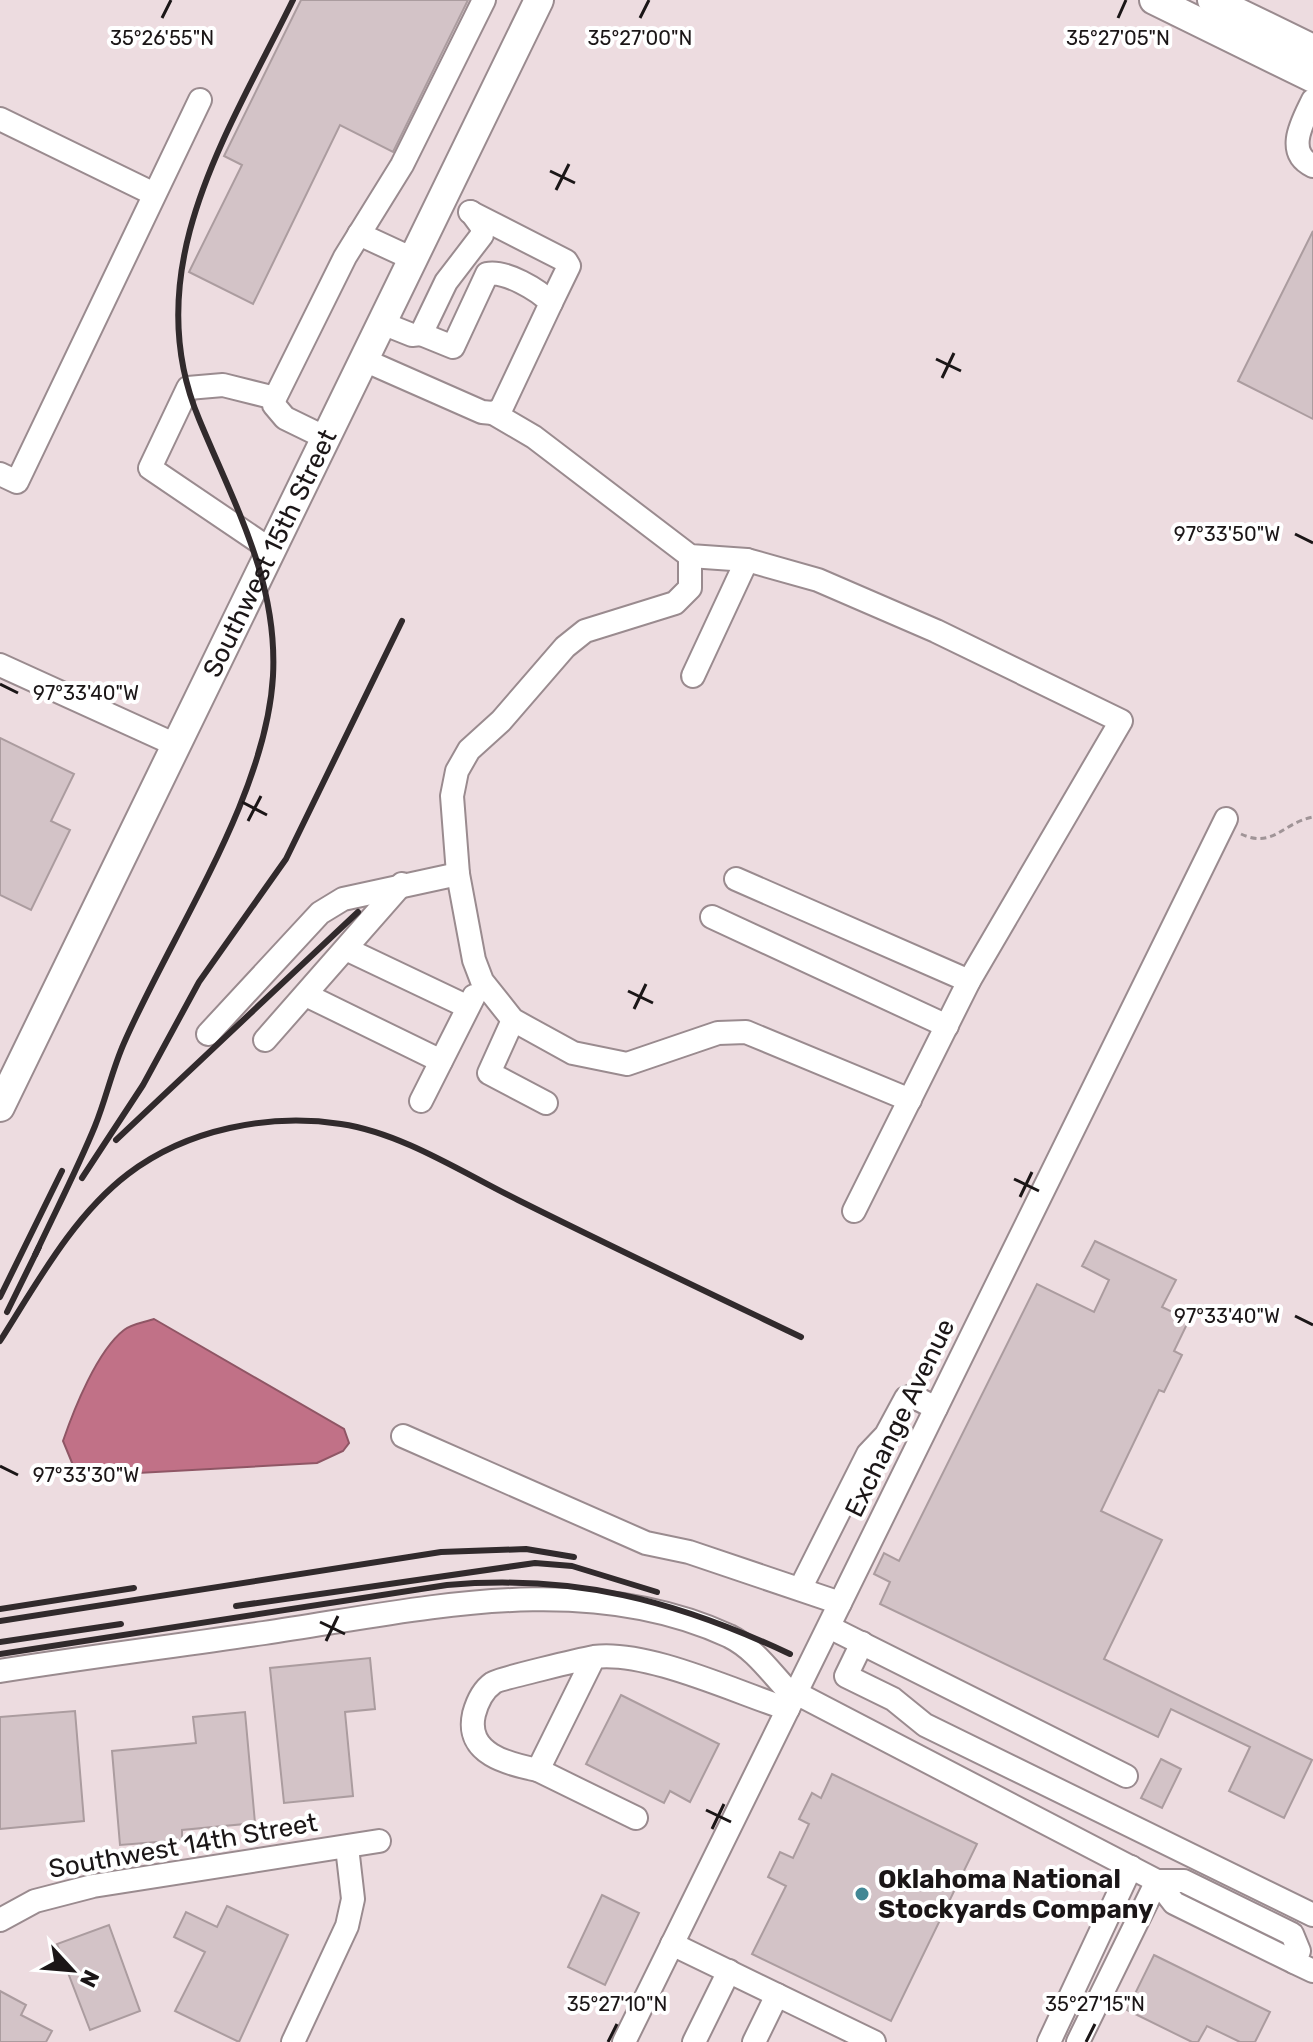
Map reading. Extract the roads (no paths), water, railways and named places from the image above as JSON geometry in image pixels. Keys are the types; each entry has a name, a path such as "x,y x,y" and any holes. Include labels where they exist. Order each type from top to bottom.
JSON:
{"main road":[{"name":"Southwest 15th Street","path":"0,1107 539,0"},
{"path":"1154,0 1219,9 1313,49"},
{"path":"1219,9 1313,78"}],"street":[{"path":"326,438 279,413 275,398 288,367 359,234 402,165 484,0"},
{"path":"0,474 17,482 200,100"},
{"path":"1313,100 1297,135 1298,152 1304,161 1313,166"},
{"path":"0,119 154,194"},
{"path":"443,197 566,261 569,266 501,409 493,413"},
{"path":"421,334 446,282 482,235 482,227 471,212"},
{"path":"359,234 413,259"},
{"path":"382,323 453,347 487,274 495,272 536,291 551,303"},
{"path":"364,360 482,412 493,413 534,437 690,556 747,560 818,580 910,619 1121,721 969,981 854,1211"},
{"path":"271,550 150,468 188,388 223,385 275,398"},
{"path":"690,556 690,588 675,603 585,631 565,647 501,721 469,750 457,771 452,796 458,874 471,948 482,981 513,1020 573,1053 627,1064 718,1033 746,1032 910,1100"},
{"path":"693,676 747,560"},
{"path":"0,665 176,745"},
{"name":"Exchange Avenue","path":"624,2042 1224,822"},
{"path":"208,1034 320,913 343,899 458,874"},
{"path":"736,879 969,981"},
{"path":"265,1040 402,884"},
{"path":"712,917 947,1026"},
{"path":"346,949 468,1007"},
{"path":"421,1101 482,981"},
{"path":"306,995 441,1061"},
{"path":"513,1020 489,1073 546,1103"},
{"path":"800,1589 868,1454 886,1435 906,1398 912,1396 936,1408"},
{"path":"403,1436 646,1543 689,1552 840,1603"},
{"path":"0,1671 441,1606 559,1598 654,1611 728,1636 761,1658 793,1700"},
{"path":"829,1627 1126,1776"},
{"path":"862,1643 846,1676 893,1699 925,1725 1313,1915"},
{"path":"538,1770 594,1657"},
{"path":"636,1818 538,1770 507,1764 487,1754 472,1729 481,1697 493,1683 594,1657 627,1657 793,1700 1157,1881 1184,1881 1292,1934 1303,1967"},
{"name":"Southwest 14th Street","path":"0,1920 35,1901 65,1892 379,1841"},
{"path":"293,2042 347,1926 353,1899 347,1847"},
{"path":"1049,2042 1131,1867"},
{"path":"1078,2042 1157,1881"},
{"path":"672,1944 874,2042"},
{"path":"694,2042 729,1971"},
{"path":"754,2042 777,1995"}],"railway":[{"path":"35,1255 95,1126 124,1043 236,816 267,722 273,676 273,641 261,575 239,513 199,419 182,363 178,309 184,255 198,202 242,100 293,0"},
{"path":"82,1178 143,1085 199,982 286,859 402,621"},
{"path":"116,1140 358,912"},
{"path":"0,1341 73,1230 128,1174 151,1158 202,1136 230,1128 286,1121 341,1124 409,1145 801,1337"},
{"path":"0,1297 62,1171"},
{"path":"7,1312 39,1247"},
{"path":"0,1621 441,1552 526,1549 574,1557"},
{"path":"236,1606 535,1563 572,1566 657,1592"},
{"path":"0,1654 447,1585 493,1583 538,1584 623,1595 706,1619 790,1654"},
{"path":"0,1609 134,1588"},
{"path":"0,1642 121,1624"}],"place":[{"name":"Oklahoma National Stockyards Company","path":"862,1894"}]}
